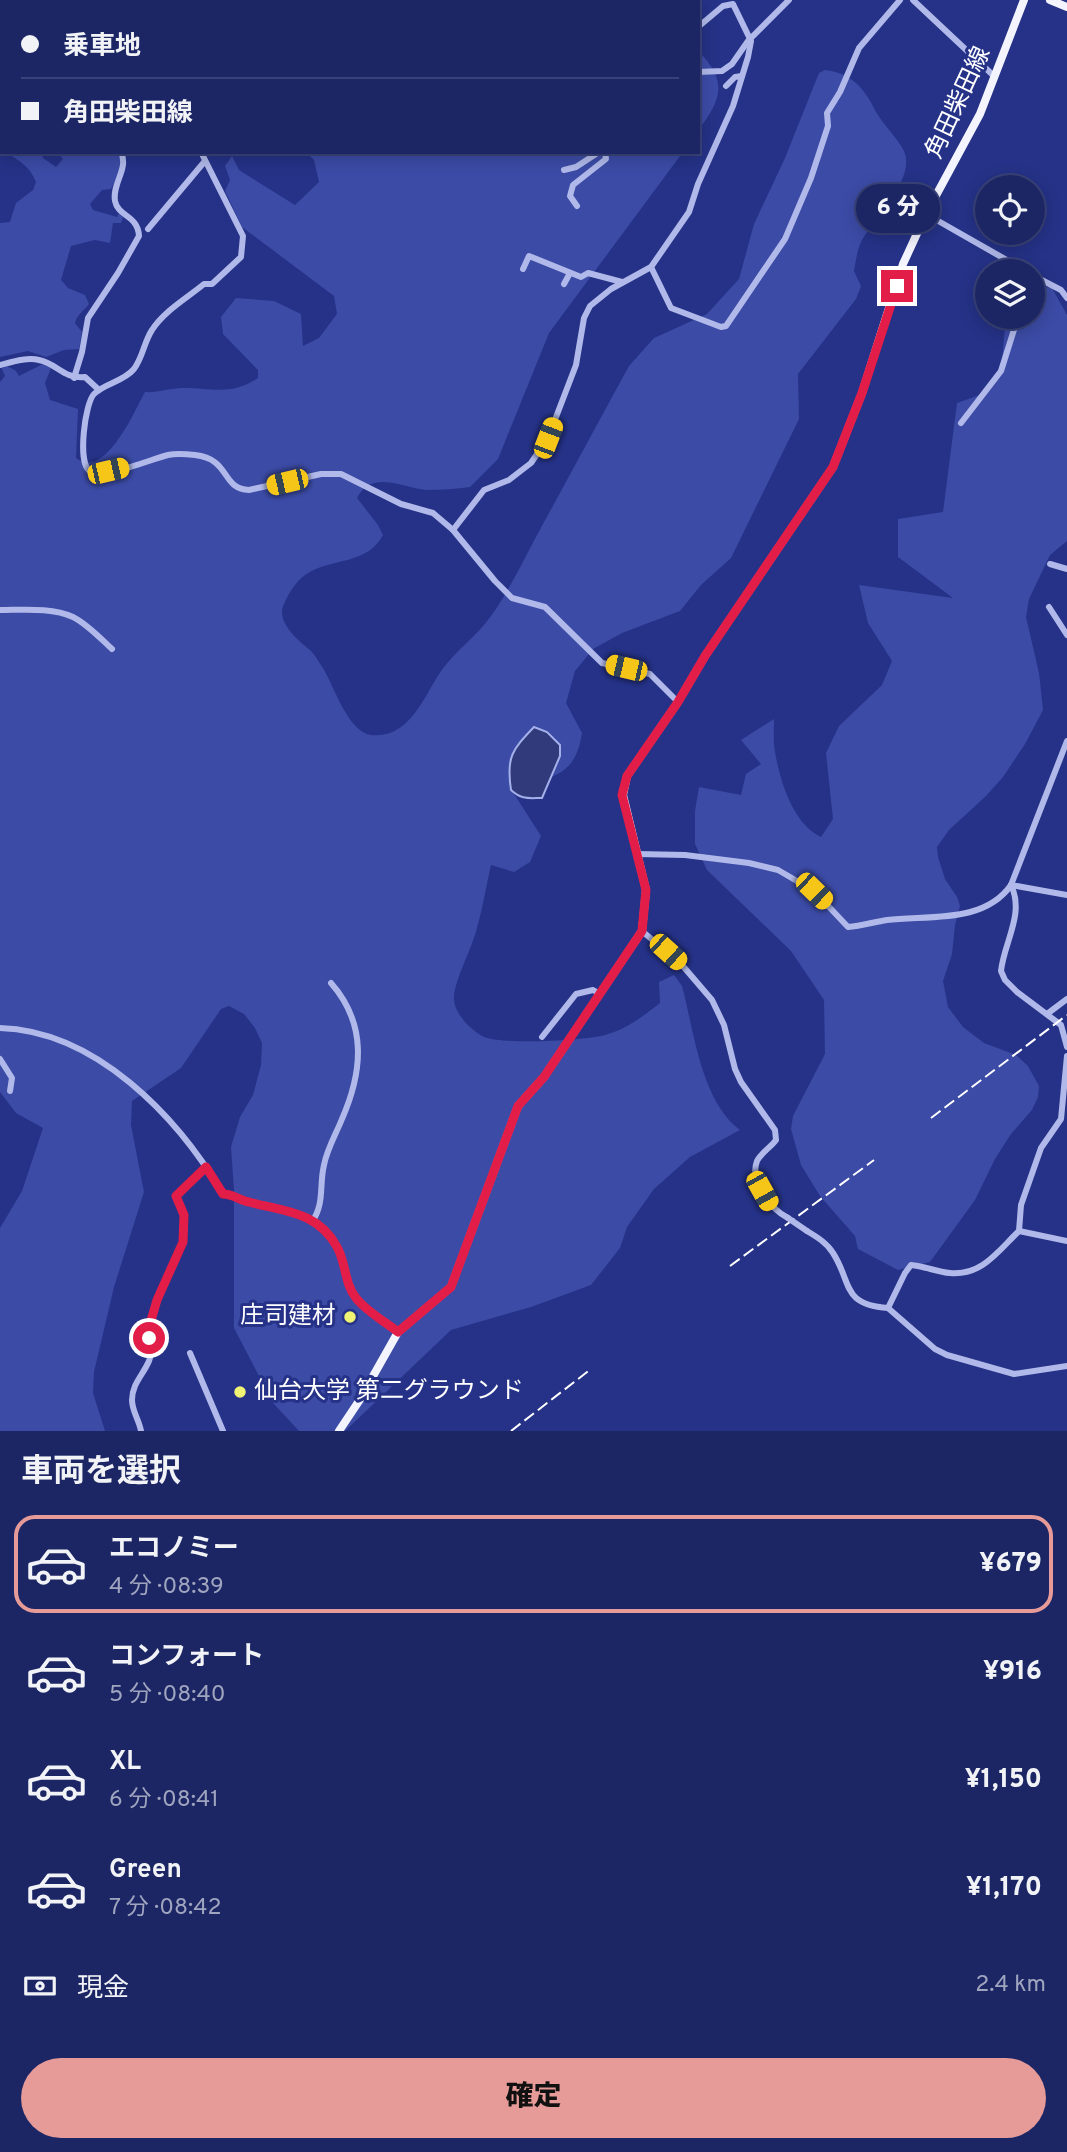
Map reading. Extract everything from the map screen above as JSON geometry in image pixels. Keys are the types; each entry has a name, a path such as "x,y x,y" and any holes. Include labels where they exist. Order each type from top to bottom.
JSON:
{"main road":[{"name":"角田柴田線","path":"340,1431 398,1332 451,1287 518,1106 544,1077 642,931 646,890 622,795 627,776 837,460 862,393 903,264 926,214 980,114 1024,0"},
{"path":"1050,0 1067,7"}],"street":[{"path":"700,72 722,71 732,64 748,41 751,41 789,0"},
{"path":"650,267 671,307 721,327 726,326 785,239 811,178 828,126 827,113 859,48 900,0"},
{"path":"913,0 995,78"},
{"path":"453,530 484,490 509,480 531,463 548,438 576,365 584,318 590,306 598,297 650,267 689,212 698,184 733,106 751,41 735,3 723,6 700,25"},
{"path":"726,86 735,77 742,76"},
{"path":"74,379 82,352 85,323 139,236 135,223 119,209 115,200 124,158 122,154"},
{"path":"202,154 243,236 241,257 212,284 204,284 162,318 149,335 133,370 99,390 89,400 84,436 85,465 90,471 108,471 169,455 183,454 217,461 231,482 240,489 250,490 321,474 341,474 401,505 433,513 453,530 512,598 545,607 602,663 650,674 678,702"},
{"path":"564,170 576,167 596,154"},
{"path":"577,206 570,196 573,185 606,159 605,154"},
{"path":"148,229 205,161"},
{"path":"926,214 1005,259"},
{"path":"523,269 529,256 581,277 589,273 622,282"},
{"path":"564,284 570,273"},
{"path":"1045,282 1061,290 1067,298"},
{"path":"961,424 1001,371 1014,329"},
{"path":"0,365 35,359 44,361 74,379 85,377 99,390"},
{"path":"1049,565 1067,569"},
{"path":"1049,607 1067,635"},
{"path":"0,610 46,611 72,616 112,649"},
{"path":"638,853 685,855 749,863 778,870 814,891 848,927 886,920 961,916 998,899 1011,885 1067,741"},
{"path":"1011,885 1067,895"},
{"path":"1011,885 1014,890 1015,915 1001,971 1010,986 1055,1018 1061,1025 1067,1043"},
{"path":"642,931 693,976 717,1009 740,1082 775,1130 776,1140 757,1163 756,1177 772,1207 820,1239 833,1252 850,1294 879,1307 888,1308 936,1349 947,1355 1014,1374 1067,1366"},
{"path":"312,1222 318,1213 322,1195 323,1165 348,1105 358,1060 353,1015 331,983"},
{"path":"541,1037 576,994 593,990 600,994"},
{"path":"1047,1014 1067,999"},
{"path":"0,1028 25,1030 54,1037 106,1063 151,1102 206,1167 223,1194 291,1210 324,1228 338,1247 349,1285 357,1300 398,1332"},
{"path":"888,1308 911,1265 951,1273 974,1270 984,1266 1019,1231 1021,1205 1041,1147 1061,1119 1067,1056"},
{"path":"0,1059 12,1078 10,1091"},
{"path":"141,1431 133,1410 132,1397 138,1377 150,1358 149,1329 157,1300 183,1242 184,1215 176,1196 206,1167"},
{"path":"1019,1231 1067,1241"},
{"path":"190,1353 223,1431"}],"shaded area":[{"path":"700,53 708,61 718,81 716,99 700,127"},
{"path":"825,70 843,75 862,89 901,146 906,162 899,185 859,247 854,271 861,286 856,299 798,374 799,419 731,558 701,585 680,611 622,633 593,649 575,671 566,703 582,733 578,748 573,760 558,774 509,786 541,836 530,862 514,872 491,865 477,928 454,999 461,1017 471,1028 487,1038 528,1041 595,1037 634,1022 660,1003 659,982 674,975 682,986 695,1044 708,1084 716,1102 740,1130 690,1157 654,1189 627,1227 620,1248 591,1285 531,1307 451,1330 345,1431 299,1431 273,1403 234,1328 234,1191 231,1147 240,1117 253,1095 261,1065 262,1043 244,1014 229,1006 221,1009 181,1068 132,1101 131,1125 144,1192 114,1287 94,1372 93,1393 105,1431 0,1431 0,1228 22,1191 43,1128 16,1113 0,1092 0,382 5,376 1,367 5,365 19,376 43,364 51,368 45,383 50,400 78,409 76,458 87,463 98,460 118,440 145,392 183,388 230,389 258,378 258,370 223,334 221,317 236,298 274,301 301,314 303,346 319,338 337,314 334,296 242,227 225,191 230,180 225,166 232,156 239,170 295,205 319,182 314,160 308,154 682,154 549,333 498,459 470,487 427,490 379,482 363,489 357,498 383,535 377,544 360,556 306,575 294,586 286,599 282,611 285,624 316,657 355,726 371,735 385,734 396,730 414,714 441,671 498,605 629,366 654,338 707,314 739,279 754,224 785,158 819,73"},
{"path":"9,154 42,154 56,167 63,159 59,154 119,154 120,157 118,175 111,189 102,190 90,204 93,210 117,217 119,213 124,214 121,223 113,223 110,243 95,240 71,246 61,280 68,288 85,295 89,304 75,323 82,332 79,349 64,350 46,357 28,351 0,357 0,223 10,222 16,203 33,190 36,182 20,161"},
{"path":"1045,287 1052,288 1067,315 1067,541 1050,555 1029,599 1026,617 1039,673 1043,710 1003,777 949,830 937,847 945,879 960,906 952,954 943,981 948,1007 963,1027 984,1043 1016,1055 1028,1066 1039,1086 1038,1097 1032,1110 1011,1134 995,1159 975,1200 930,1262 898,1270 858,1249 855,1236 820,1196 801,1165 791,1129 793,1116 825,1054 824,1000 791,951 707,870 695,844 695,811 699,787 741,795 746,774 761,764 741,740 774,719 774,744 784,788 795,812 811,831 821,837 833,819 826,753 839,726 882,685 892,661 868,623 859,585 953,598 898,557 898,519 943,512 957,403 988,392 1001,371 1005,329 1045,329"},
{"path":"534,727 547,732 560,745 560,756 542,798 525,798 511,790 509,769 516,748"}],"railway":[{"path":"931,1118 1067,1015"},
{"path":"730,1266 874,1160"},
{"path":"511,1431 591,1369"}],"place":[{"name":"庄司建材","path":"350,1317"},
{"name":"仙台大学 第二グラウンド","path":"240,1392"}],"route":[{"path":"149,1338 157,1300 183,1242 184,1215 176,1196 206,1167 223,1194 291,1210 324,1228 342,1255 349,1285 357,1300 398,1332 451,1287 518,1106 544,1077 642,931 646,890 622,795 627,776 833,467 862,393 897,286"}]}
